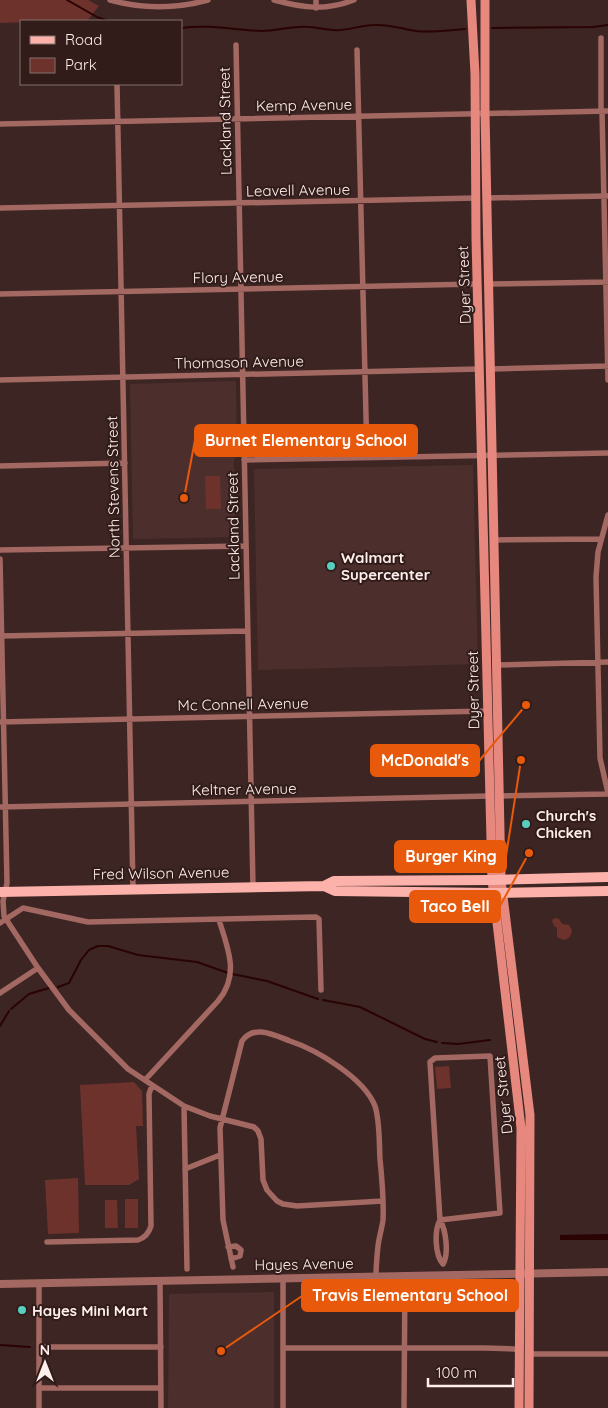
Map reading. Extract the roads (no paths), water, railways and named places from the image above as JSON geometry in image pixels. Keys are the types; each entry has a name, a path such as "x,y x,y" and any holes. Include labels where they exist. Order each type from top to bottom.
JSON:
{"main road":[{"name":"Dyer Street","path":"471,0 480,369 494,540 499,796 497,893 520,1116 526,1274 525,1352 529,1408"},
{"name":"Dyer Street","path":"485,0 485,113 490,369 483,540 489,774 497,880"},
{"path":"476,238 480,242 482,278 488,284"},
{"path":"477,284 483,290 485,314 489,319"},
{"path":"483,540 489,544 490,567 495,575"},
{"path":"486,637 489,641 492,663 497,664"},
{"path":"487,711 493,714 494,727 498,737"},
{"path":"489,774 492,778 495,796 499,796"},
{"name":"Fred Wilson Avenue","path":"2,892 324,886 334,881 608,877"},
{"name":"Fred Wilson Avenue","path":"324,886 335,892 497,893 608,891"},
{"name":"Dyer Street","path":"520,1408 520,1385 525,1352"},
{"path":"520,1385 524,1408"}],"street":[{"path":"110,0 144,7 165,8 208,0"},
{"path":"274,0 296,6 316,8 339,6 354,0"},
{"path":"316,0 316,8"},
{"path":"601,38 605,64 608,380"},
{"name":"Lackland Street","path":"236,45 253,886"},
{"path":"357,50 367,457"},
{"name":"North Stevens Street","path":"117,85 133,889"},
{"name":"Kemp Avenue","path":"0,124 604,111"},
{"path":"487,198 606,196"},
{"name":"Leavell Avenue","path":"0,208 476,198"},
{"path":"488,284 607,282"},
{"name":"Flory Avenue","path":"0,294 477,284"},
{"path":"490,369 608,366"},
{"name":"Thomason Avenue","path":"0,380 480,369"},
{"path":"244,460 608,453"},
{"path":"0,466 125,463"},
{"path":"499,796 608,794 600,758 596,564 600,539 608,515"},
{"path":"494,540 600,539"},
{"path":"0,550 246,546"},
{"path":"0,558 2,807 6,883 2,892 3,921 72,1014 128,1069 184,1106 221,1119 250,1125 258,1130 261,1139 265,1186 269,1194 277,1201 297,1206 383,1201"},
{"path":"1,636 248,631"},
{"path":"497,664 608,662"},
{"name":"Mc Connell Avenue","path":"2,722 487,711"},
{"name":"Keltner Avenue","path":"2,807 490,796"},
{"path":"3,921 24,908 82,922 318,918 321,990"},
{"path":"145,1080 225,992 231,963 219,920"},
{"path":"0,993 38,968"},
{"path":"233,1268 223,1220 220,1155 221,1119 240,1046 245,1037 253,1032 262,1031 307,1047 355,1079 370,1096 378,1121 383,1201 376,1276"},
{"path":"440,1220 500,1213 490,1056 435,1058 430,1062 440,1220 444,1226 446,1255 443,1264 444,1274"},
{"path":"47,1242 138,1240 144,1238 149,1231 151,1226 149,1094 152,1085"},
{"path":"184,1106 187,1269"},
{"path":"184,1168 220,1155"},
{"path":"228,1247 238,1247 241,1252 238,1257 231,1259"},
{"name":"Hayes Avenue","path":"0,1284 608,1272"},
{"path":"404,1408 405,1275"},
{"path":"283,1408 284,1278"},
{"path":"160,1280 161,1408"},
{"path":"39,1284 39,1408"},
{"path":"39,1347 162,1347"},
{"path":"283,1348 514,1349 525,1352 608,1354"},
{"path":"39,1388 161,1388"}],"waterway":[{"path":"67,0 105,20"},
{"path":"182,28 211,27 261,31 292,27 314,27 337,30 380,25 422,32 465,29"},
{"path":"492,28 593,27 608,25"},
{"path":"58,987 69,983 81,960 89,950 98,946 108,946 138,955 197,962 228,973"},
{"path":"232,974 267,981 318,999"},
{"path":"11,1009 29,994 49,988"},
{"path":"323,1000 360,1007 425,1039 437,1042"},
{"path":"0,1026 9,1011"},
{"path":"442,1043 458,1044 490,1040"},
{"path":"0,1345 30,1347"}],"place":[{"name":"Burnet Elementary School","path":"184,498"},
{"name":"Walmart Supercenter","path":"331,566"},
{"name":"McDonald's","path":"526,705"},
{"name":"Burger King","path":"521,760"},
{"name":"Church's Chicken","path":"526,824"},
{"name":"Taco Bell","path":"529,853"},
{"name":"Hayes Mini Mart","path":"22,1310"},
{"name":"Travis Elementary School","path":"221,1351"}]}
